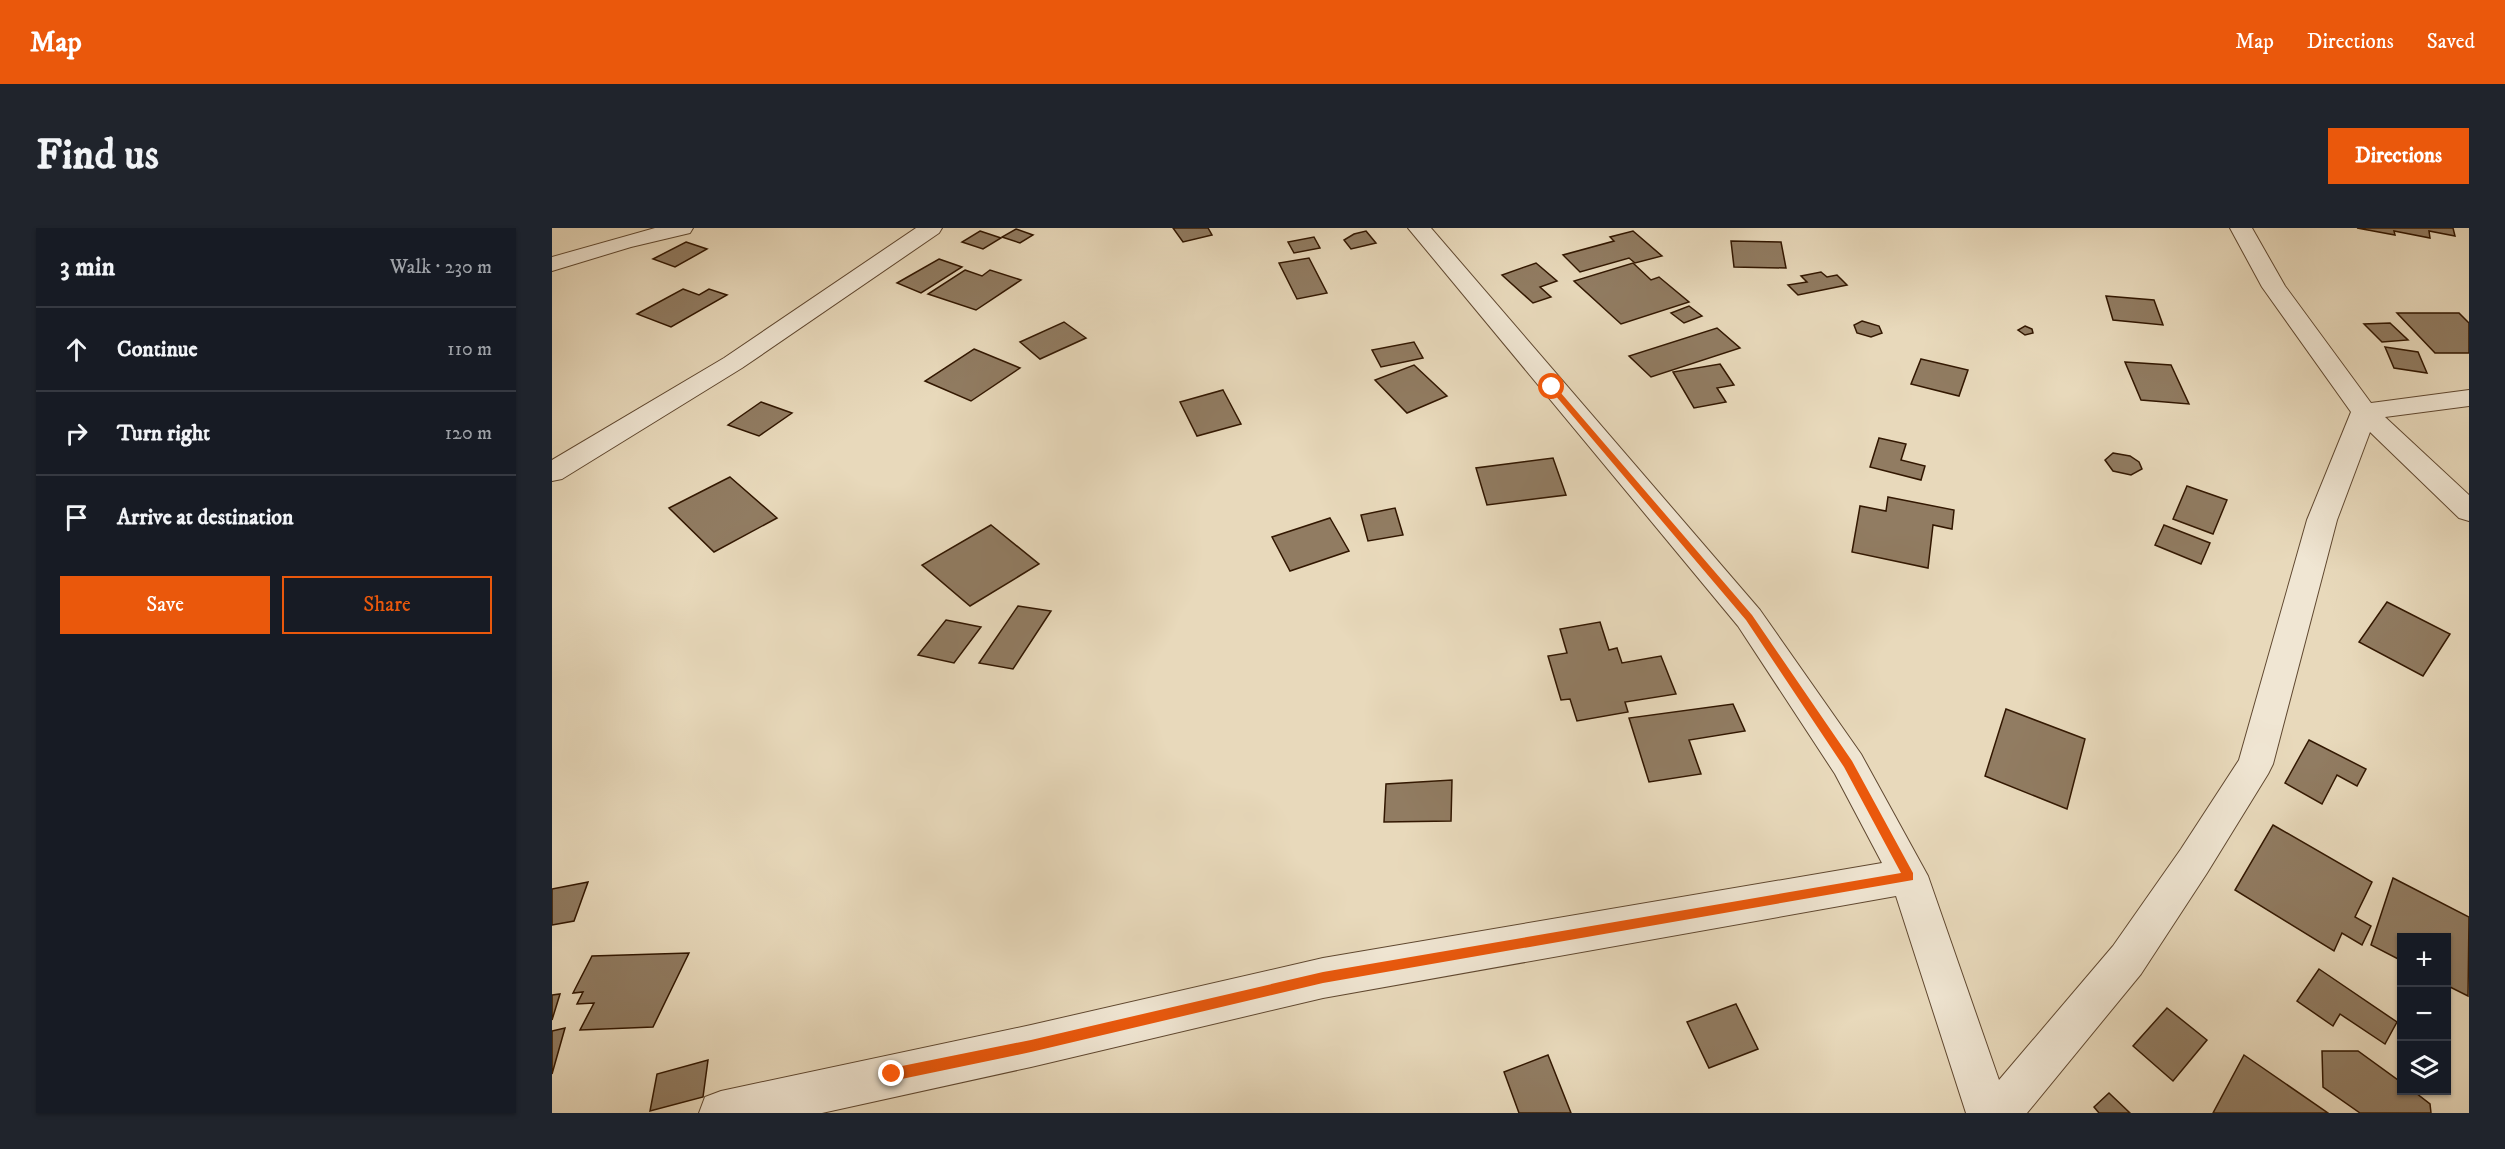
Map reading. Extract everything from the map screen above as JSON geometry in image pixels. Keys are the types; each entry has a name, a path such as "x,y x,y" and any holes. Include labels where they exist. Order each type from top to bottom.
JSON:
{"street":[{"path":"552,264 624,242 682,228"},
{"path":"552,471 733,363 931,228"},
{"path":"1419,228 1749,618 1848,764 1909,876 1988,1113"},
{"path":"2241,228 2274,287 2364,412 2469,511"},
{"path":"2364,412 2469,398"},
{"path":"1999,1113 2127,960 2194,861 2255,764 2322,520 2364,412"},
{"path":"721,1113 1031,1046 1323,978 1909,876"}],"building":[{"path":"1173,228 1208,228 1212,235 1183,242"},
{"path":"2357,228 2453,228 2455,236 2429,231 2430,238 2394,231 2395,235"},
{"path":"1016,229 1033,235 1020,243 1002,237"},
{"path":"980,231 1001,238 983,249 962,242"},
{"path":"1366,231 1376,243 1351,249 1344,240 1354,234"},
{"path":"1633,231 1662,256 1635,263 1629,258 1580,272 1563,255 1614,241 1610,237"},
{"path":"1314,237 1320,248 1294,253 1288,242"},
{"path":"1731,241 1781,242 1786,268 1734,267"},
{"path":"686,242 707,249 675,267 653,259"},
{"path":"1309,258 1327,293 1297,299 1279,263"},
{"path":"939,259 962,267 921,293 897,283"},
{"path":"1536,263 1557,281 1540,287 1551,297 1533,303 1502,275"},
{"path":"1633,263 1651,280 1659,277 1689,302 1621,324 1574,281"},
{"path":"965,270 982,276 990,270 1021,280 976,310 928,294"},
{"path":"1821,272 1827,277 1837,275 1847,285 1798,295 1788,285 1807,282 1801,276"},
{"path":"683,289 699,295 709,289 727,295 671,327 637,314"},
{"path":"2106,296 2154,300 2163,325 2113,320"},
{"path":"1689,306 1702,316 1684,323 1671,313"},
{"path":"2397,313 2459,313 2469,323 2469,353 2435,353"},
{"path":"1862,321 1879,326 1882,333 1871,337 1857,333 1854,325"},
{"path":"1064,322 1086,338 1040,359 1020,342"},
{"path":"2390,323 2408,340 2382,342 2364,324"},
{"path":"2025,326 2032,329 2033,333 2025,335 2018,330"},
{"path":"1717,328 1740,348 1651,377 1629,356"},
{"path":"1414,342 1423,358 1381,367 1372,350"},
{"path":"2385,347 2418,352 2427,373 2394,368"},
{"path":"974,349 1020,368 971,401 925,381"},
{"path":"1921,359 1968,370 1959,396 1911,384"},
{"path":"2125,362 2171,365 2189,404 2141,400"},
{"path":"1720,364 1734,385 1717,388 1726,402 1694,408 1673,372"},
{"path":"1414,365 1447,396 1407,413 1375,380"},
{"path":"1223,390 1241,424 1197,436 1180,402"},
{"path":"761,402 792,413 759,436 728,425"},
{"path":"1879,438 1906,444 1901,460 1925,466 1921,480 1870,467"},
{"path":"2113,453 2130,456 2139,462 2142,469 2131,475 2113,471 2105,460"},
{"path":"1553,458 1566,495 1487,505 1476,468"},
{"path":"730,477 777,518 714,552 669,508"},
{"path":"2187,486 2227,500 2213,534 2173,519"},
{"path":"1888,497 1954,510 1952,529 1933,525 1928,568 1852,552 1860,506 1886,511"},
{"path":"1395,508 1403,535 1368,541 1361,515"},
{"path":"1330,518 1349,551 1290,571 1272,537"},
{"path":"991,525 1039,564 970,606 922,565"},
{"path":"2164,525 2210,543 2201,564 2155,545"},
{"path":"2387,602 2450,634 2423,676 2359,642"},
{"path":"1018,606 1051,611 1013,669 979,663"},
{"path":"946,620 981,627 954,663 918,655"},
{"path":"1600,622 1609,650 1617,648 1622,663 1661,656 1676,694 1625,702 1628,712 1577,721 1570,699 1561,700 1548,656 1567,653 1560,629"},
{"path":"1733,704 1745,731 1689,740 1701,774 1649,782 1629,718"},
{"path":"2006,709 2085,739 2067,809 1985,776"},
{"path":"2309,740 2366,769 2357,786 2337,775 2322,804 2285,783"},
{"path":"1452,780 1451,821 1384,822 1386,784"},
{"path":"2273,825 2372,882 2355,917 2371,926 2362,945 2342,933 2334,951 2235,890"},
{"path":"2393,878 2469,917 2468,996 2451,988 2451,933 2397,933 2397,958 2371,945"},
{"path":"588,882 574,921 552,925 552,889"},
{"path":"689,953 653,1027 580,1030 594,1003 577,1004 583,992 573,993 592,956"},
{"path":"2319,969 2397,1022 2385,1044 2340,1014 2333,1026 2297,1001"},
{"path":"560,994 552,1020 552,995"},
{"path":"1736,1004 1758,1049 1709,1068 1687,1022"},
{"path":"2167,1008 2207,1040 2173,1081 2133,1046"},
{"path":"565,1028 552,1074 552,1031"},
{"path":"2322,1051 2358,1051 2397,1079 2397,1095 2418,1095 2430,1104 2431,1113 2360,1113 2323,1087"},
{"path":"1548,1055 1571,1113 1519,1113 1504,1072"},
{"path":"2244,1055 2328,1113 2213,1113"},
{"path":"708,1060 703,1097 650,1111 657,1074"},
{"path":"2109,1093 2130,1113 2099,1113 2094,1107"}],"route":[{"path":"892,1074 1031,1046 1323,978 1909,876 1848,764 1749,618 1552,387"}]}
